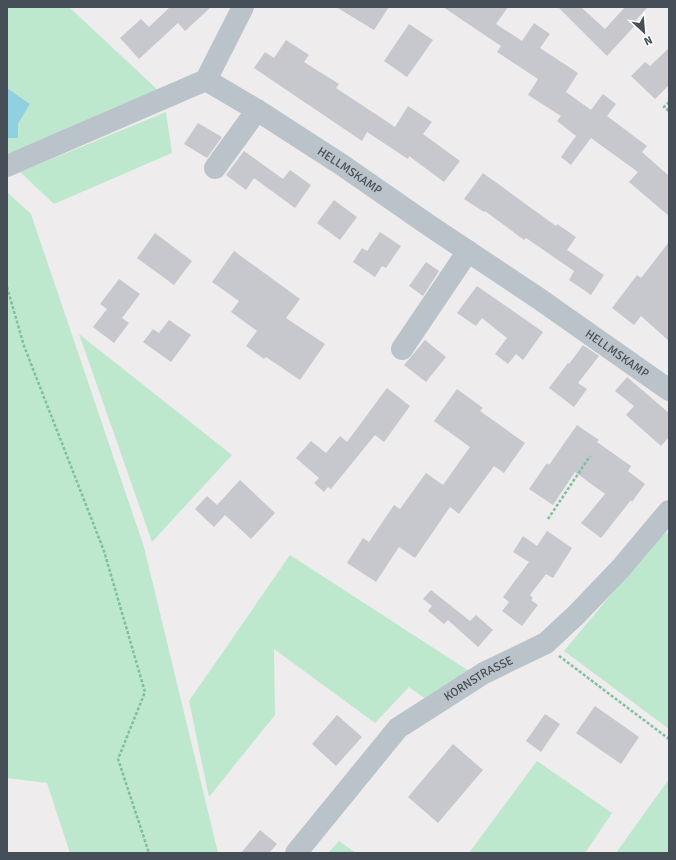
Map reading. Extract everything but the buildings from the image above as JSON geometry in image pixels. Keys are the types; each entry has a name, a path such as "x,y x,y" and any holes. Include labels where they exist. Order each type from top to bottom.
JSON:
{"street":[{"path":"7,166 206,80 243,7"},
{"name":"HELLMSKAMP","path":"206,80 257,110 342,165 538,298 669,390"},
{"path":"215,168 257,110"},
{"path":"402,349 468,251"},
{"name":"KORNSTRASSE","path":"296,853 398,728 484,673 546,643 577,614 620,568 669,511"}],"path":[{"path":"669,102 664,107 669,111"},
{"path":"7,287 24,346 104,551 145,692 118,759 149,853"},
{"path":"548,519 590,456"},
{"path":"546,643 553,651 669,738"}],"green space":[{"path":"7,7 69,7 160,92 7,155 7,138 18,138 18,124 30,104 7,88"},
{"path":"166,112 172,153 54,204 20,172"},
{"path":"7,192 31,214 144,547 218,853 70,853 47,783 7,778"},
{"path":"79,334 232,455 152,542"},
{"path":"664,531 669,535 669,729 564,651"},
{"path":"290,555 469,671 427,700 409,687 375,723 274,649 275,715 209,797 189,701"},
{"path":"537,761 612,813 585,853 469,853"},
{"path":"669,779 669,853 616,853"},
{"path":"339,841 356,853 328,853"}],"water":[{"path":"7,88 30,104 18,124 18,138 7,138"}]}
